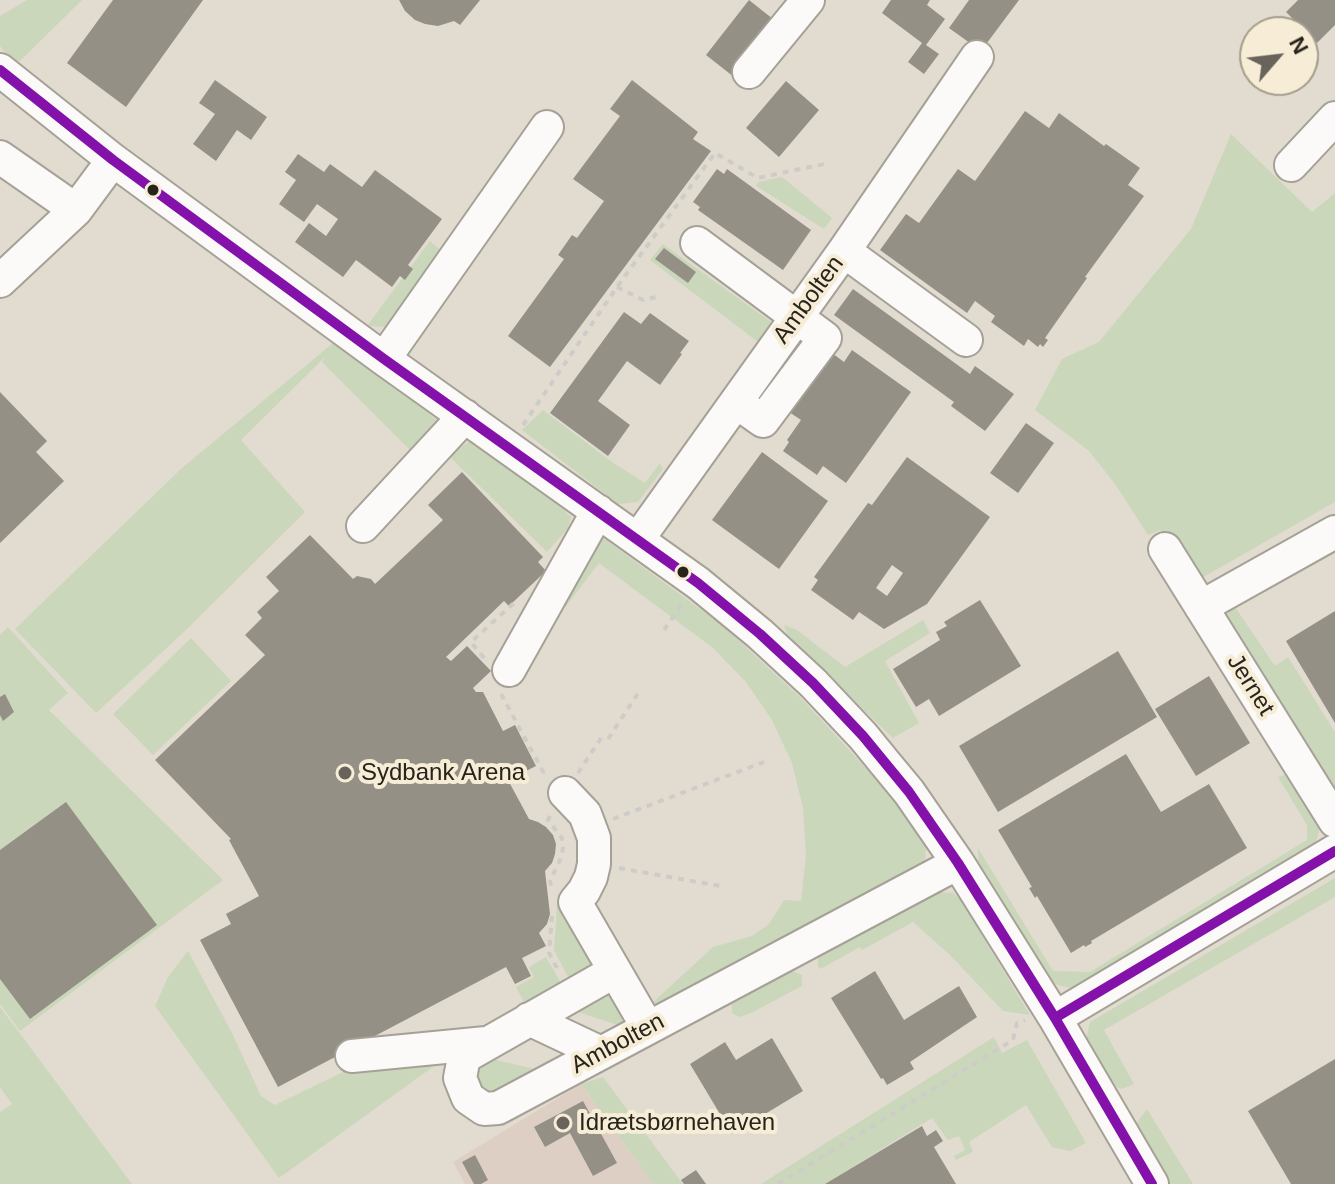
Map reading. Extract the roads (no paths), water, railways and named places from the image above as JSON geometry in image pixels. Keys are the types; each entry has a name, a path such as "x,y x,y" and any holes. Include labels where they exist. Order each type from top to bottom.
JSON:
{"street":[{"path":"749,72 808,0"},
{"name":"Ambolten","path":"638,539 844,251 977,57"},
{"path":"0,70 113,160 384,359 638,539 729,608 813,683 901,782 958,863 1055,1018 1152,1184"},
{"path":"1291,165 1335,118"},
{"path":"384,359 547,127"},
{"path":"0,157 76,210"},
{"path":"0,281 76,210 113,160"},
{"path":"697,243 796,318"},
{"path":"844,251 966,340"},
{"path":"363,526 465,416"},
{"path":"497,671 598,511"},
{"path":"1201,607 1335,532"},
{"name":"Jernet","path":"1165,549 1335,821"},
{"path":"562,797 576,802 594,838 594,864 584,891 575,902 648,1028"},
{"path":"1055,1018 1335,851"},
{"name":"Ambolten","path":"615,971 464,1057 460,1078 468,1098 484,1109 498,1108 958,863"},
{"path":"529,1019 601,1053"},
{"path":"352,1056 486,1043"}],"place":[{"name":"Sydbank Arena","path":"345,773"},
{"name":"Idrætsbørnehaven","path":"563,1123"}]}
